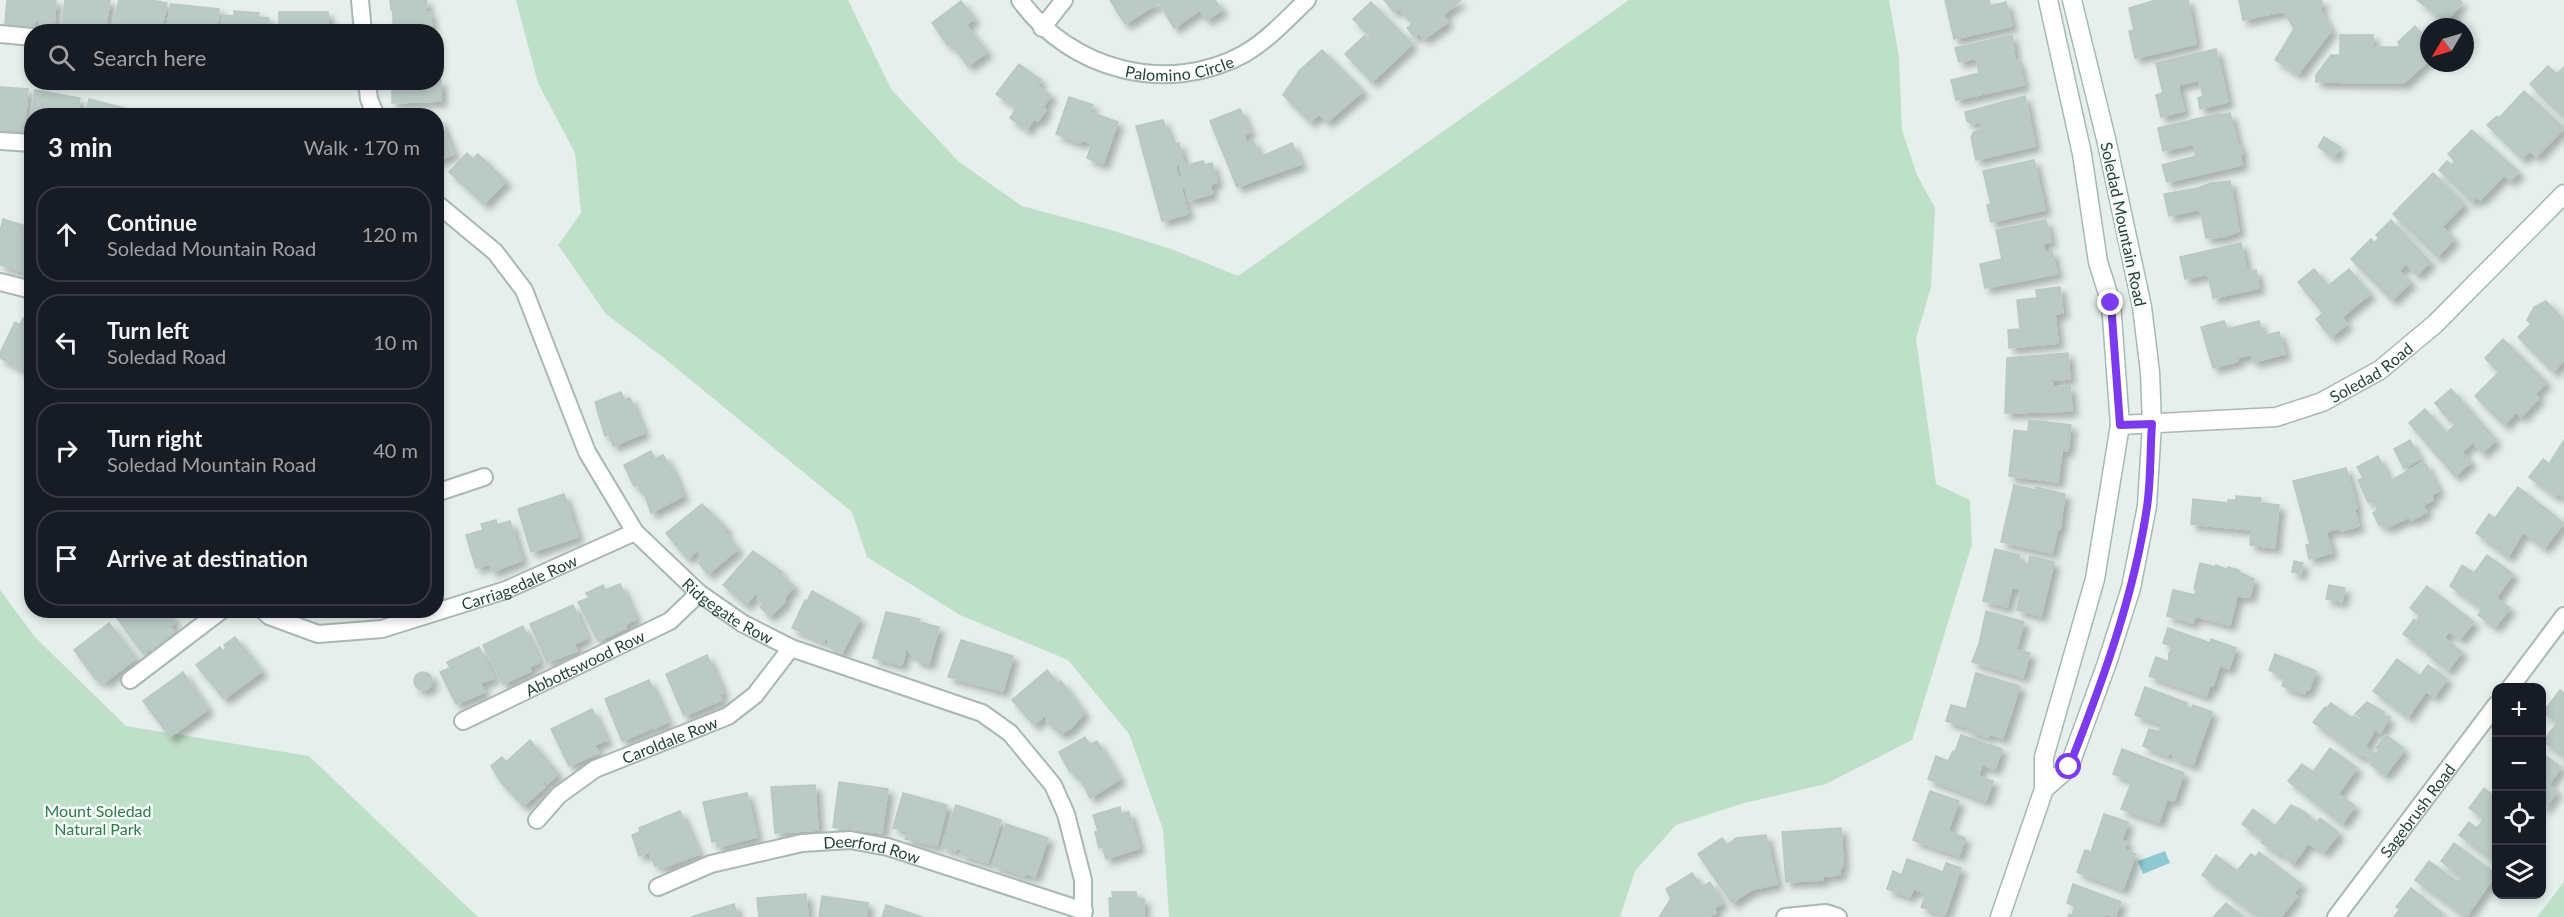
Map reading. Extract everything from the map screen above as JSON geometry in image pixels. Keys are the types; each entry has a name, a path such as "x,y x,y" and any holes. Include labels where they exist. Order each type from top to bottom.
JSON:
{"main road":[{"name":"Soledad Mountain Road","path":"2000,917 2044,789 2044,757 2095,579 2120,425 2111,303 2098,262 2082,154 2048,0"},
{"name":"Soledad Mountain Road","path":"2044,789 2069,767 2088,719 2131,588 2147,506 2152,424 2150,372 2142,307 2107,143 2072,0"},
{"name":"Soledad Road","path":"2120,425 2276,417 2322,402 2370,375 2435,324 2564,194"}],"street":[{"path":"360,0 362,24"},
{"name":"Palomino Circle","path":"1020,0 1042,28 1077,53 1097,62 1139,73 1182,73 1203,69 1244,54 1262,42 1307,0"},
{"path":"1042,28 1064,0"},
{"path":"0,34 24,36"},
{"path":"368,90 373,108"},
{"path":"0,141 24,142"},
{"name":"Ridgegate Row","path":"444,210 495,252 524,290 587,452 635,532 699,593 742,623 790,648 982,713 1010,733 1053,785 1066,814 1083,880 1084,914"},
{"path":"0,282 24,288"},
{"path":"444,490 484,477"},
{"name":"Carriagedale Row","path":"444,610 506,590 635,532"},
{"name":"Abbottswood Row","path":"463,721 670,621 699,593"},
{"path":"2513,683 2564,616"},
{"path":"130,680 211,618"},
{"name":"Carriagedale Row","path":"274,618 318,634 382,629 417,618"},
{"name":"Caroldale Row","path":"537,819 559,795 595,769 728,716 754,695 790,648"},
{"name":"Sagebrush Road","path":"2336,917 2492,710"},
{"name":"Deerford Row","path":"658,887 711,864 802,843 850,840 888,847 1084,914"},
{"path":"1785,917 1826,913 1838,917"}],"green space":[{"path":"516,0 848,0 891,89 959,162 1022,206 1174,250 1238,276 1629,0 1889,0 1899,57 1902,130 1917,175 1935,208 1931,287 1916,338 1936,484 1970,500 1972,544 1912,740 1826,784 1744,803 1676,825 1635,871 1620,917 1169,917 1163,829 1129,734 1068,660 960,615 867,557 852,512 664,358 606,314 558,245 581,213 575,153 538,83"},
{"name":"Mount Soledad Natural Park","path":"0,590 35,637 126,726 309,756 478,917 0,917"},
{"path":"2564,882 2564,917 2537,917"}],"water":[{"path":"2165,851 2170,863 2143,874 2138,861"}],"building":[{"path":"7,0 56,0 54,24 39,24 40,21 35,21 34,24 24,25 5,24"},
{"path":"65,0 110,0 106,24 62,24"},
{"path":"119,0 151,0 167,3 163,24 114,24"},
{"path":"390,0 427,0 426,12 430,12 432,24 393,24 393,10 391,10"},
{"path":"1110,0 1156,0 1158,3 1125,24"},
{"path":"1158,0 1215,0 1222,10 1206,20 1200,10 1174,28"},
{"path":"1384,0 1461,0 1443,15 1448,22 1424,39 1419,33 1414,37 1407,28 1412,24 1399,8 1394,12"},
{"path":"1945,0 1989,0 1990,6 2006,2 2012,26 1954,39"},
{"path":"2156,0 2188,0 2196,44 2135,58 2129,31 2134,30 2129,8"},
{"path":"2239,0 2321,0 2323,4 2319,7 2331,31 2298,74 2275,60 2294,29 2284,11 2243,20"},
{"path":"2417,0 2459,0 2462,2 2449,18 2441,18"},
{"path":"961,1 974,19 966,25 987,52 968,66 951,44 948,46 932,23"},
{"path":"1371,2 1412,44 1372,82 1345,54 1365,35 1370,40 1372,38 1353,19"},
{"path":"171,4 219,9 217,24 167,24"},
{"path":"234,11 259,13 258,17 269,18 269,24 222,24 223,15 234,16"},
{"path":"279,12 328,12 328,24 279,24"},
{"path":"2415,26 2420,31 2420,68 2404,83 2316,82 2316,75 2331,55 2340,55 2340,35 2373,35 2373,47 2397,47 2400,45 2398,42"},
{"path":"2012,35 2015,60 2018,60 2024,85 1956,100 1951,80 1979,73 1976,58 1959,62 1955,48"},
{"path":"2216,49 2228,102 2200,109 2198,98 2203,96 2199,80 2178,85 2184,111 2161,117 2156,95 2163,93 2156,63"},
{"path":"1322,50 1363,91 1327,122 1319,114 1310,122 1283,95 1299,71"},
{"path":"1019,64 1041,80 1037,86 1051,95 1043,107 1046,110 1038,121 1034,119 1027,130 1010,118 1016,108 996,94"},
{"path":"2548,66 2557,74 2564,67 2563,117 2530,84"},
{"path":"0,87 28,90 26,108 24,108 24,132 0,130"},
{"path":"35,90 80,98 78,108 32,108"},
{"path":"392,90 441,90 441,101 392,103"},
{"path":"2524,91 2564,128 2536,157 2530,151 2522,159 2487,125 2497,116 2499,118"},
{"path":"2025,96 2035,146 1976,160 1971,137 1974,132 1982,130 1980,122 1972,124 1967,121 1965,112"},
{"path":"1069,97 1093,105 1090,112 1118,122 1103,164 1087,158 1092,143 1081,140 1080,143 1056,134"},
{"path":"89,99 124,108 87,108"},
{"path":"1240,109 1250,132 1244,135 1247,143 1253,140 1260,157 1292,143 1301,164 1237,187 1210,121"},
{"path":"2220,113 2221,115 2230,113 2238,145 2240,145 2242,165 2167,182 2162,165 2196,156 2194,144 2163,151 2158,128"},
{"path":"1163,120 1172,145 1179,143 1184,164 1175,166 1178,178 1183,176 1180,167 1203,161 1205,165 1212,163 1217,182 1210,185 1212,194 1189,200 1185,187 1181,188 1188,214 1162,221 1136,126"},
{"path":"444,130 454,154 444,158"},
{"path":"2472,130 2519,172 2510,181 2504,175 2480,200 2477,197 2472,202 2439,170 2447,161 2452,165 2455,161 2448,154"},
{"path":"2324,137 2340,147 2334,157 2318,147"},
{"path":"467,153 473,159 478,154 506,181 484,204 449,172"},
{"path":"2034,160 2045,210 1991,222 1987,205 1991,204 1983,171"},
{"path":"2433,173 2464,204 2442,227 2454,239 2437,257 2393,214"},
{"path":"2230,181 2239,231 2223,237 2206,238 2200,209 2169,216 2164,194"},
{"path":"3,219 24,226 24,267 21,267 20,271 0,265 0,231"},
{"path":"2046,220 2051,242 2043,243 2045,253 2052,251 2057,274 1985,288 1980,264 2002,259 1996,230"},
{"path":"2391,220 2430,262 2417,275 2406,264 2399,271 2411,282 2392,300 2351,259 2371,239 2374,243 2379,238 2376,235"},
{"path":"2241,243 2247,272 2256,270 2259,288 2213,298 2208,274 2185,279 2180,257"},
{"path":"2314,269 2328,286 2349,269 2370,294 2342,317 2347,324 2331,337 2316,319 2323,313 2298,282"},
{"path":"2060,287 2063,313 2055,314 2058,343 2009,348 2008,330 2020,329 2017,300 2037,298 2036,290"},
{"path":"2546,301 2564,320 2564,360 2553,372 2518,337 2531,324 2527,320 2534,307"},
{"path":"23,318 24,370 0,358 0,353 15,322 20,325"},
{"path":"2224,321 2227,329 2259,321 2263,336 2279,332 2285,354 2253,362 2251,354 2237,358 2238,361 2213,368 2201,327"},
{"path":"2503,339 2546,382 2535,394 2539,398 2521,417 2516,412 2504,425 2475,396 2499,372 2485,358"},
{"path":"2068,353 2070,379 2052,380 2053,387 2070,386 2072,411 2005,413 2007,358"},
{"path":"2451,389 2496,440 2482,453 2473,442 2462,452 2471,462 2455,476 2409,423 2425,409 2446,433 2456,424 2452,419 2450,421 2435,403"},
{"path":"621,392 624,400 630,398 644,433 613,446 609,435 605,436 595,402"},
{"path":"2029,420 2071,425 2068,451 2062,450 2058,482 2009,476 2014,430 2028,432"},
{"path":"2410,440 2420,459 2404,468 2394,449"},
{"path":"2564,440 2564,498 2557,493 2555,496 2529,477 2543,459 2549,464"},
{"path":"651,451 655,459 663,455 672,469 683,496 651,513 644,493 642,494 637,485 634,486 624,465"},
{"path":"2378,456 2390,481 2422,463 2426,464 2439,491 2431,495 2433,500 2423,505 2427,512 2411,520 2409,517 2386,528 2384,523 2379,525 2373,513 2378,510 2373,500 2368,502 2358,480 2363,478 2357,467"},
{"path":"2346,468 2357,508 2354,508 2359,526 2326,532 2332,553 2309,559 2306,545 2310,544 2293,481"},
{"path":"2014,485 2035,490 2036,487 2065,494 2060,529 2058,528 2052,553 2001,542"},
{"path":"2518,487 2564,523 2544,548 2523,532 2508,557 2476,533 2489,514 2495,518"},
{"path":"564,494 578,537 562,542 560,537 560,543 531,552 518,509"},
{"path":"2236,496 2261,498 2260,503 2279,505 2275,548 2250,545 2251,530 2191,524 2193,499 2228,503 2228,500 2236,500"},
{"path":"702,504 727,529 724,532 738,549 708,574 698,562 703,558 699,555 699,549 687,559 666,533"},
{"path":"496,520 497,525 510,521 522,560 492,572 490,564 476,568 466,535 483,530 481,524"},
{"path":"1995,549 2020,555 2018,562 2028,564 2030,556 2054,562 2041,616 2017,610 2021,589 2012,587 2007,607 1983,601"},
{"path":"753,551 782,572 780,574 794,586 785,597 785,602 770,616 760,607 764,603 758,599 757,591 746,605 723,585"},
{"path":"2487,555 2513,574 2496,598 2510,608 2495,627 2478,615 2482,609 2450,586 2462,565 2474,573"},
{"path":"2294,561 2303,563 2301,574 2292,572"},
{"path":"2200,563 2215,567 2216,565 2228,570 2228,567 2239,570 2254,579 2250,597 2237,596 2230,625 2195,616 2193,623 2167,616 2173,590 2195,595 2196,589 2194,589"},
{"path":"620,584 636,619 626,624 626,628 598,641 578,602 589,598 586,593 603,585 605,590"},
{"path":"2329,585 2345,588 2342,602 2326,599"},
{"path":"2427,586 2474,622 2460,639 2449,631 2444,638 2462,652 2448,670 2427,654 2429,652 2403,634 2414,619 2417,621 2420,616 2410,608"},
{"path":"812,591 860,618 842,653 827,646 830,641 825,638 823,642 792,628 805,600 807,601"},
{"path":"573,605 587,638 574,644 577,651 547,662 530,624"},
{"path":"1986,611 2024,622 2017,647 2014,649 2030,653 2023,677 1972,662 1979,644"},
{"path":"886,612 920,619 919,622 939,627 929,664 915,660 917,656 913,656 906,648 902,665 873,658"},
{"path":"117,618 172,618 175,623 170,626 174,632 151,651 150,649 143,654"},
{"path":"109,623 136,658 104,683 101,678 97,681 74,650"},
{"path":"523,626 540,662 529,667 531,671 503,684 483,645"},
{"path":"2168,628 2210,643 2211,639 2236,648 2229,669 2220,665 2213,686 2210,686 2206,696 2149,676 2156,657 2169,662 2169,653 2174,647 2163,643"},
{"path":"235,637 262,671 224,699 196,665 220,647 223,651 226,648 224,645"},
{"path":"961,640 1013,656 1003,691 948,677"},
{"path":"479,647 494,678 480,683 485,692 456,704 440,672 450,668 447,662"},
{"path":"2275,654 2316,671 2309,690 2306,689 2305,693 2297,692 2282,686 2285,677 2269,670"},
{"path":"707,655 723,693 719,695 722,700 684,716 666,674"},
{"path":"2397,659 2420,676 2428,665 2447,679 2434,697 2426,691 2408,717 2373,691"},
{"path":"1047,670 1058,684 1061,681 1084,713 1071,728 1061,734 1046,721 1046,714 1034,725 1012,700"},
{"path":"183,672 208,709 170,737 143,701"},
{"path":"423,672 429,675 432,681 429,687 423,690 417,687 414,681 417,675"},
{"path":"1976,673 2020,686 2003,738 1989,734 1988,737 1946,721 1951,705 1966,709"},
{"path":"649,680 668,722 653,729 651,724 650,729 622,741 605,699"},
{"path":"2145,687 2187,703 2185,707 2192,709 2193,705 2212,712 2193,765 2173,758 2174,755 2169,753 2168,756 2143,746 2149,729 2159,732 2162,724 2135,715"},
{"path":"2560,690 2564,693 2564,757 2546,743 2546,737 2557,723 2546,714 2546,708"},
{"path":"2367,702 2384,712 2382,714 2387,718 2390,717 2380,733 2375,729 2365,747 2375,754 2379,750 2376,748 2386,735 2403,748 2401,750 2403,752 2385,775 2371,765 2373,762 2361,754 2360,757 2313,722 2331,703 2365,724 2366,722 2355,714"},
{"path":"592,709 607,740 594,745 599,753 569,766 551,729"},
{"path":"1961,735 2002,749 1995,769 1982,765 1978,776 1993,781 1986,801 1928,779 1936,756 1948,761 1953,751 1955,752"},
{"path":"1085,737 1090,745 1097,741 1120,779 1090,798 1080,778 1078,780 1072,770 1070,772 1059,752"},
{"path":"530,740 558,774 547,784 544,781 542,783 545,787 523,806 500,781 491,766 502,757 506,762"},
{"path":"2330,748 2357,768 2338,794 2355,806 2342,824 2288,781 2302,764 2313,772"},
{"path":"2122,749 2184,773 2174,801 2167,799 2159,822 2121,809 2132,781 2113,774"},
{"path":"2546,756 2561,767 2548,785 2557,791 2546,807"},
{"path":"839,782 888,789 882,833 851,829 852,824 849,823 848,829 833,827"},
{"path":"815,785 818,830 775,833 771,787"},
{"path":"2484,788 2492,795 2492,860 2459,835 2469,822 2477,828 2484,819 2469,808"},
{"path":"1930,791 1959,801 1948,831 1965,838 1959,856 1913,840"},
{"path":"747,793 757,837 718,847 716,841 712,842 703,802"},
{"path":"903,793 947,805 937,846 905,839 908,829 906,831 893,828"},
{"path":"956,805 1001,820 988,863 960,854 962,849 957,848 956,851 942,847"},
{"path":"2291,805 2305,812 2316,823 2320,818 2339,833 2324,852 2308,843 2293,864 2280,852 2278,854 2261,842 2263,839 2242,824 2253,809 2275,826"},
{"path":"1120,807 1121,814 1129,812 1139,848 1106,859 1103,847 1099,848 1095,832 1098,831 1093,815"},
{"path":"680,811 699,854 662,868 660,864 655,866 649,852 639,856 632,835 640,832 639,828"},
{"path":"2104,814 2128,822 2122,840 2127,842 2124,850 2136,854 2123,889 2077,872 2085,850 2091,852"},
{"path":"1006,824 1048,838 1035,877 992,865"},
{"path":"1841,828 1843,861 1840,875 1823,876 1823,880 1786,882 1782,832"},
{"path":"1766,835 1777,884 1751,890 1732,903 1698,854 1722,838 1727,845 1736,838"},
{"path":"2454,843 2492,871 2492,880 2466,917 2415,880 2429,861 2458,882 2462,877 2441,861"},
{"path":"2259,852 2301,884 2294,893 2297,896 2281,917 2258,917 2202,875 2216,855 2237,871 2251,854 2256,857"},
{"path":"1907,859 1943,872 1946,863 1961,868 1945,915 1921,907 1926,893 1913,889 1910,897 1887,889 1893,871 1902,875"},
{"path":"1692,873 1701,887 1710,882 1722,903 1714,908 1716,913 1709,917 1659,917 1671,899 1666,889"},
{"path":"2073,884 2121,902 2115,917 2105,914 2104,917 2068,917 2069,914 2072,915 2075,906 2067,903"},
{"path":"2411,888 2443,914 2441,917 2394,917 2400,909 2396,907"},
{"path":"1112,892 1136,892 1136,899 1144,899 1144,917 1110,917 1109,898 1113,898"},
{"path":"806,894 808,917 759,917 757,898"},
{"path":"822,896 868,903 866,917 819,917"},
{"path":"2226,903 2243,917 2213,917"},
{"path":"734,904 738,917 691,917"},
{"path":"886,905 922,917 882,917"}],"route":[{"path":"2069,767 2088,719 2131,588 2147,506 2152,424 2120,425 2111,303"}]}
